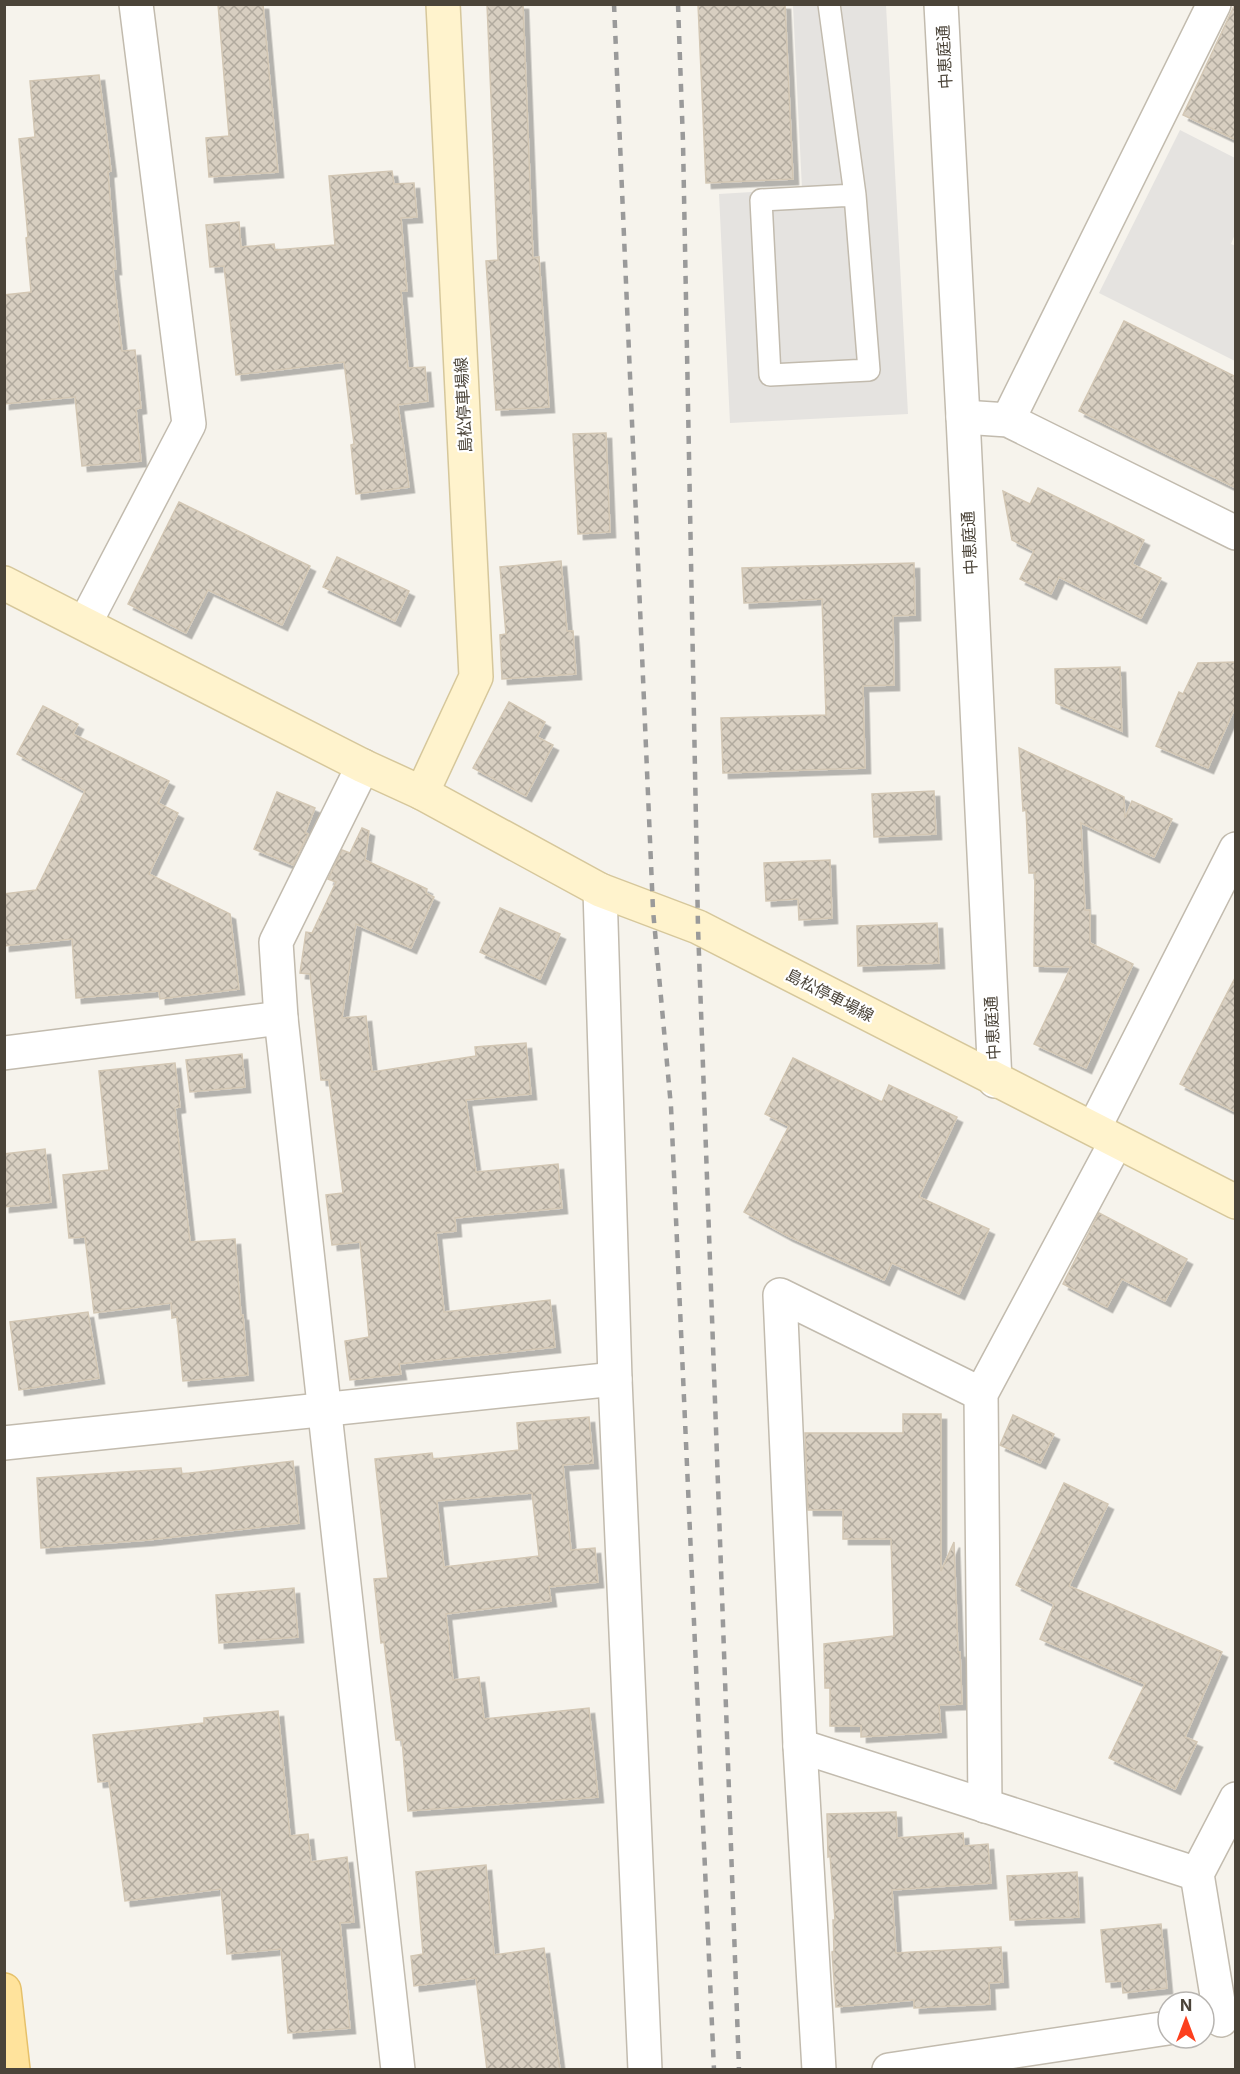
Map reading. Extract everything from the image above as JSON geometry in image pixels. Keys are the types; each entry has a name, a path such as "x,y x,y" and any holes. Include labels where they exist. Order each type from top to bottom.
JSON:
{"main road":[{"name":"島松停車場線","path":"422,793 476,677 443,4"},
{"name":"島松停車場線","path":"4,583 363,766 422,793 600,890 698,927 995,1081 1236,1202"},
{"path":"4,1990 13,2070"}],"street":[{"path":"85,623 189,424 136,4"},
{"name":"中恵庭通","path":"941,4 995,1081"},
{"path":"1008,420 1214,4"},
{"path":"963,417 1008,420 1236,533"},
{"path":"363,766 276,942 281,1018 323,1409 398,2070"},
{"path":"985,1806 981,1394 1105,1135 1236,849"},
{"path":"600,890 615,1379 645,2070"},
{"path":"4,1053 281,1018"},
{"path":"819,2070 800,1746 780,1295 981,1394"},
{"path":"4,1443 615,1379"},
{"path":"800,1746 1197,1874"},
{"path":"1220,2020 1197,1874 1236,1799"},
{"path":"889,2070 1156,2030"}],"lane":[{"path":"829,4 855,195 868,370 770,375 761,200 855,195"}],"shaded area":[{"path":"793,5 886,5 908,414 730,423 719,194 802,189"},
{"path":"1180,130 1235,158 1235,234 1231,244 1236,246 1235,361 1099,293"}],"building":[{"path":"218,4 263,4 278,172 209,177 206,138 229,136"},
{"path":"487,4 523,4 533,258 539,257 549,407 496,410 486,261 498,260"},
{"path":"698,4 785,4 793,179 706,183"},
{"path":"1236,4 1236,140 1183,115"},
{"path":"99,75 111,171 108,172 116,269 113,269 122,351 135,350 141,408 136,409 141,461 82,466 75,397 4,404 4,295 31,292 19,139 35,137 30,81"},
{"path":"392,171 394,184 414,183 417,217 401,218 407,291 401,291 408,368 425,367 428,401 398,405 409,487 356,494 351,445 354,444 344,362 236,375 224,266 210,267 206,225 239,222 241,247 274,244 275,250 335,245 329,176"},
{"path":"1124,321 1236,377 1236,488 1079,411"},
{"path":"606,433 610,532 578,534 573,434"},
{"path":"1038,488 1144,540 1132,564 1161,578 1141,618 1059,577 1051,594 1020,579 1034,551 1012,540 1003,491 1030,504"},
{"path":"179,502 310,566 282,625 208,590 186,633 128,604"},
{"path":"337,557 409,591 395,621 323,587"},
{"path":"561,561 567,631 573,631 576,674 502,679 500,635 506,634 500,567"},
{"path":"914,563 915,615 893,616 894,685 863,686 865,768 723,773 721,718 826,715 822,599 744,603 742,568"},
{"path":"1236,662 1236,705 1208,768 1156,746 1179,692 1183,694 1198,663"},
{"path":"1120,667 1122,731 1056,703 1055,669"},
{"path":"509,702 545,722 537,737 553,745 526,796 473,768"},
{"path":"43,706 78,724 73,734 169,781 158,803 178,813 149,874 230,914 239,989 160,999 159,991 76,998 72,939 4,946 4,894 36,890 85,791 17,754"},
{"path":"1019,748 1124,797 1125,818 1132,801 1172,819 1154,857 1081,823 1085,910 1090,910 1090,943 1133,964 1086,1068 1034,1044 1071,967 1034,966 1035,873 1029,873 1026,810 1023,811"},
{"path":"934,791 936,834 874,837 872,794"},
{"path":"277,792 315,808 305,833 308,834 293,865 254,849"},
{"path":"362,828 369,831 365,860 427,889 426,893 434,897 411,948 356,924 342,1018 366,1016 372,1072 476,1056 475,1047 526,1043 531,1094 466,1100 476,1172 558,1164 562,1208 455,1218 456,1231 436,1233 444,1312 550,1300 555,1347 399,1364 401,1374 350,1380 345,1341 369,1337 360,1242 332,1245 326,1195 343,1193 329,1080 321,1080 310,974 300,973 306,932 312,933 336,882 328,879 342,850 350,853"},
{"path":"830,860 832,918 799,920 798,899 766,901 764,863"},
{"path":"500,908 560,934 540,979 480,952"},
{"path":"937,923 939,963 858,966 857,926"},
{"path":"1236,976 1236,1112 1180,1084"},
{"path":"242,1054 245,1087 190,1092 186,1060"},
{"path":"793,1058 882,1102 889,1085 957,1117 919,1197 989,1229 959,1294 892,1263 884,1280 788,1236 744,1212 789,1126 765,1114"},
{"path":"175,1063 180,1107 175,1108 190,1242 235,1239 248,1375 183,1381 177,1317 172,1318 171,1303 94,1313 85,1237 69,1238 63,1175 109,1170 99,1071"},
{"path":"45,1149 51,1202 4,1207 4,1154"},
{"path":"1099,1213 1187,1259 1165,1301 1122,1279 1107,1307 1063,1284"},
{"path":"88,1312 99,1378 19,1390 10,1322"},
{"path":"903,1414 941,1414 941,1571 954,1542 962,1704 939,1705 941,1732 861,1737 861,1726 830,1726 830,1688 825,1688 824,1644 894,1636 891,1539 843,1539 843,1510 808,1510 805,1433 903,1433"},
{"path":"1013,1415 1054,1434 1040,1463 1000,1445"},
{"path":"589,1417 593,1463 563,1465 571,1550 595,1548 598,1582 549,1587 551,1601 446,1614 453,1680 479,1677 484,1719 589,1708 598,1797 408,1811 402,1740 396,1740 374,1579 388,1578 375,1459 432,1453 433,1459 519,1450 517,1423","holes":["532,1493 539,1556 444,1567 437,1501"]},
{"path":"293,1461 299,1523 148,1540 41,1548 37,1478 181,1468 182,1474"},
{"path":"1064,1483 1108,1504 1069,1586 1222,1652 1185,1737 1197,1742 1175,1789 1109,1758 1145,1684 1040,1639 1054,1604 1016,1585"},
{"path":"294,1588 298,1637 219,1643 216,1595"},
{"path":"278,1711 290,1836 308,1834 311,1862 347,1857 354,1922 340,1923 350,2028 288,2033 281,1949 227,1954 221,1889 125,1901 109,1781 98,1782 93,1735 204,1723 204,1718"},
{"path":"896,1812 897,1838 963,1833 964,1846 988,1844 991,1883 892,1890 896,1953 1001,1947 1003,1982 989,1983 990,2004 914,2008 914,2000 836,2007 832,1952 834,1951 833,1920 835,1920 830,1856 828,1857 827,1814"},
{"path":"486,1865 494,1955 544,1948 560,2070 487,2070 476,1978 414,1986 411,1956 423,1954 416,1872"},
{"path":"1077,1872 1079,1917 1010,1920 1007,1876"},
{"path":"1161,1924 1167,1988 1123,1993 1122,1981 1106,1982 1101,1930"}],"railway":[{"path":"614,4 653,910 671,1107 714,2070"},
{"path":"678,4 683,142 698,927 739,2070"}]}
